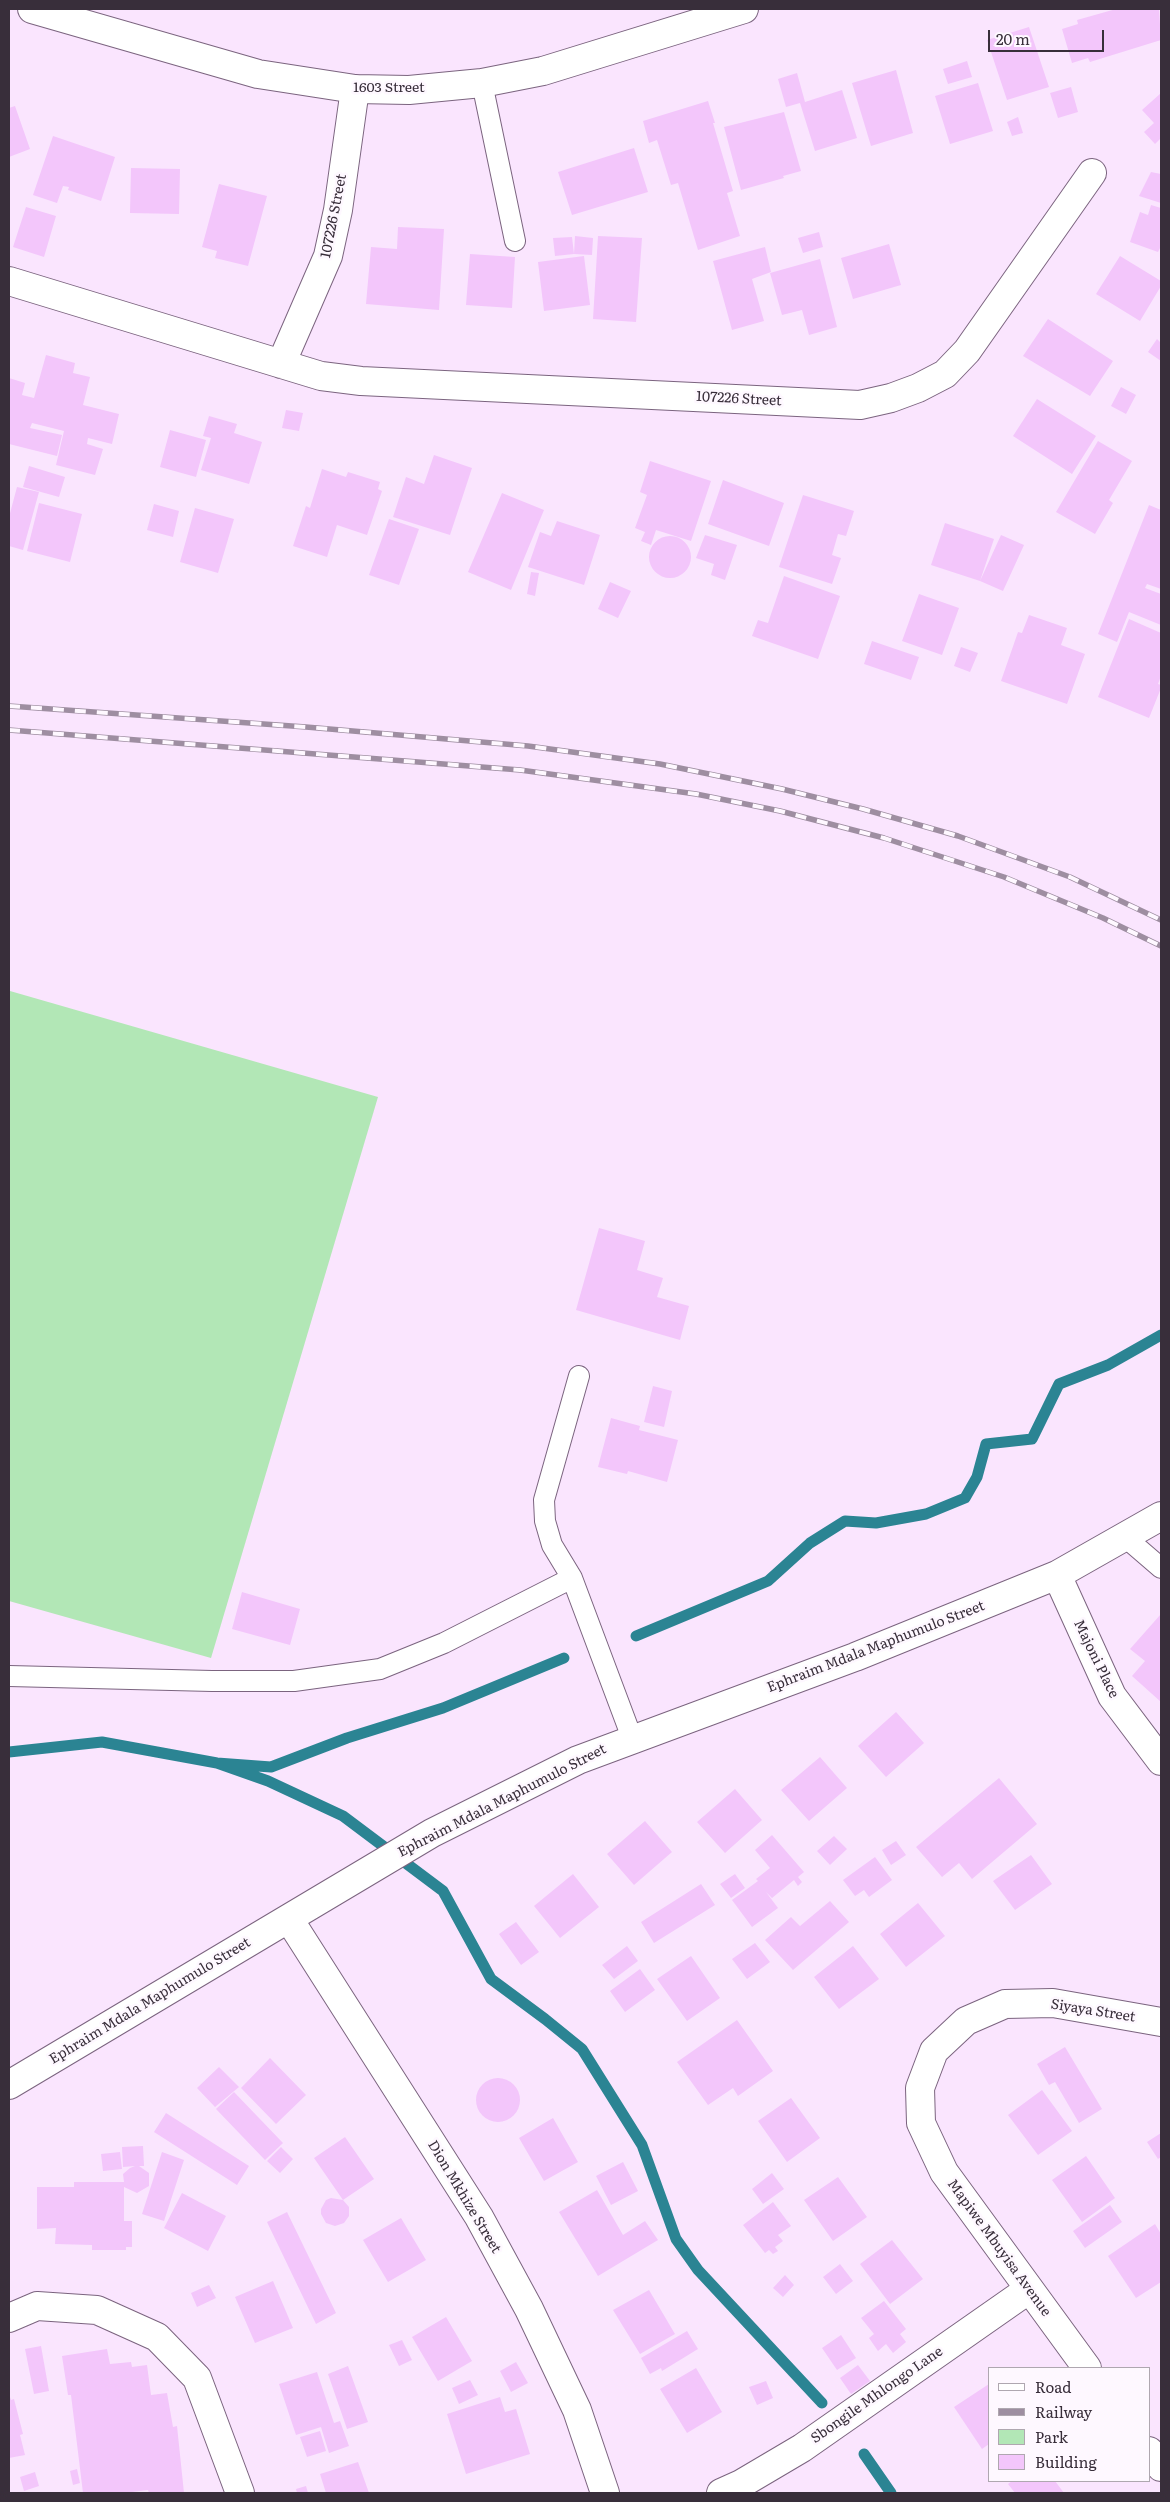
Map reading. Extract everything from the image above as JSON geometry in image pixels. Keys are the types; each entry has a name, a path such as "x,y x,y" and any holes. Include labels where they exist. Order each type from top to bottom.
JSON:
{"street":[{"name":"1603 Street","path":"32,9 258,74 355,89 409,90 482,83 543,71 744,9"},
{"name":"107226 Street","path":"280,364 328,256 338,210 355,89"},
{"name":"107226 Street","path":"9,281 321,376 361,381 860,405 891,398 918,388 945,374 967,351 1092,173"},
{"name":"Ephraim Mdala Maphumulo Street","path":"9,2085 432,1833 578,1760 632,1738 855,1657 1057,1575 1161,1516"},
{"name":"Majoni Place","path":"1057,1575 1112,1696 1161,1761"},
{"name":"Dion Mkhize Street","path":"289,1919 479,2217 529,2309 577,2410 605,2493"},
{"name":"Siyaya Street","path":"921,2122 920,2088 934,2051 966,2021 1005,2004 1053,2003 1161,2022"},
{"name":"Mapiwe Mbuyisa Avenue","path":"921,2122 944,2172 1028,2290 1086,2367"},
{"name":"Sbongile Mhlongo Lane","path":"720,2493 741,2484 802,2448 1028,2290"},
{"path":"9,2318 38,2306 97,2310 157,2338 197,2378 240,2493"},
{"path":"1150,2452 1161,2467"}],"lane":[{"path":"482,83 515,241"},
{"path":"579,1376 544,1500 545,1521 552,1545 572,1578 632,1738"},
{"path":"1125,1537 1161,1568"},
{"path":"9,1676 212,1681 294,1680 380,1669 444,1643 572,1578"}],"green space":[{"path":"10,991 378,1097 211,1658 9,1601"}],"building":[{"path":"1116,9 1159,9 1161,40 1090,62 1088,58 1072,63 1062,29 1078,24 1077,20"},
{"path":"1029,27 1049,87 1007,100 987,40"},
{"path":"967,61 972,77 948,84 943,69"},
{"path":"896,70 913,133 871,146 852,83"},
{"path":"797,73 805,102 842,90 857,138 815,151 800,103 786,107 778,79"},
{"path":"978,83 993,131 950,144 935,96"},
{"path":"1071,87 1078,112 1058,118 1050,93"},
{"path":"1161,93 1161,138 1155,144 1144,132 1154,123 1142,110"},
{"path":"708,101 733,191 727,193 740,236 698,250 678,183 671,185 657,140 649,143 643,121"},
{"path":"15,106 30,149 9,157 9,108"},
{"path":"784,112 801,171 783,176 784,178 741,190 724,127"},
{"path":"1018,117 1023,133 1012,136 1007,122"},
{"path":"53,136 115,157 101,201 68,190 69,187 63,186 57,203 33,195"},
{"path":"634,148 648,192 572,215 558,172"},
{"path":"131,168 180,169 179,214 130,213"},
{"path":"1151,172 1161,174 1161,203 1139,196"},
{"path":"219,184 267,196 248,266 215,258 217,251 202,247"},
{"path":"1151,205 1161,208 1161,246 1158,252 1130,242 1140,212 1148,215"},
{"path":"26,207 56,216 44,257 13,247"},
{"path":"398,227 444,229 439,310 366,304 371,247 397,249"},
{"path":"819,232 823,247 803,253 798,238"},
{"path":"575,236 593,238 592,255 574,254"},
{"path":"598,236 642,238 636,322 593,319"},
{"path":"572,237 574,254 555,256 553,238"},
{"path":"889,244 901,285 853,299 841,258"},
{"path":"765,247 771,272 752,279 764,321 732,330 713,261"},
{"path":"470,254 515,257 512,308 466,305"},
{"path":"584,256 590,305 544,311 538,262"},
{"path":"1120,256 1161,281 1161,286 1140,321 1096,294"},
{"path":"820,259 837,327 809,335 802,310 782,315 770,273"},
{"path":"1048,319 1113,361 1090,396 1023,356"},
{"path":"1157,339 1161,343 1161,361 1148,352"},
{"path":"46,355 75,363 73,373 90,377 83,405 119,414 112,444 88,438 87,444 103,449 95,475 56,465 64,431 32,423 30,428 62,435 57,456 9,444 9,378 25,383 22,395 34,398"},
{"path":"1121,387 1136,395 1126,414 1111,406"},
{"path":"1037,399 1096,436 1072,474 1013,436"},
{"path":"286,410 303,413 299,431 282,428"},
{"path":"209,416 237,424 234,433 262,442 249,484 201,470 211,438 203,436"},
{"path":"170,430 206,440 196,477 160,467"},
{"path":"1098,441 1132,461 1109,500 1113,503 1095,534 1056,512"},
{"path":"434,455 472,468 450,535 393,517 406,477 424,484"},
{"path":"650,461 711,481 691,541 656,530 651,545 641,541 645,532 635,528 647,495 640,492"},
{"path":"29,466 65,477 59,497 23,487"},
{"path":"322,469 346,477 348,472 380,482 378,489 382,491 367,535 337,525 327,557 293,546 306,506 310,508"},
{"path":"723,480 784,503 769,546 708,524"},
{"path":"17,487 39,492 23,550 9,546 9,517"},
{"path":"502,493 544,510 511,590 468,572"},
{"path":"803,495 854,511 846,536 838,534 832,555 841,558 832,584 779,567"},
{"path":"39,503 82,514 70,562 27,551"},
{"path":"154,504 179,511 173,537 147,530"},
{"path":"1149,505 1161,510 1161,589 1147,584 1145,588 1161,594 1161,625 1129,612 1117,642 1098,634"},
{"path":"195,508 234,519 218,573 180,562"},
{"path":"389,519 419,529 399,585 369,575"},
{"path":"557,521 600,535 584,585 528,567 540,532 551,536"},
{"path":"945,523 994,539 980,581 931,565"},
{"path":"705,535 737,545 725,580 711,575 714,564 696,558"},
{"path":"1001,535 1024,545 1003,591 980,581"},
{"path":"670,536 685,542 691,557 685,572 670,578 655,572 649,557 655,542"},
{"path":"531,572 539,573 535,596 527,594"},
{"path":"784,576 840,596 818,659 752,636 758,620 768,623"},
{"path":"610,582 631,591 618,618 598,609"},
{"path":"919,594 959,608 942,655 902,641"},
{"path":"1029,615 1067,628 1061,645 1085,654 1067,704 1001,681 1018,632 1022,633"},
{"path":"1129,619 1161,633 1161,676 1158,684 1161,685 1161,688 1149,718 1098,697"},
{"path":"872,641 919,657 911,680 864,664"},
{"path":"961,647 978,653 970,672 954,666"},
{"path":"599,1228 645,1241 637,1270 663,1278 657,1297 689,1306 680,1340 576,1310"},
{"path":"653,1386 672,1391 664,1427 644,1422"},
{"path":"611,1418 640,1426 639,1430 678,1440 667,1482 628,1471 627,1474 598,1467"},
{"path":"242,1592 300,1609 290,1645 232,1629"},
{"path":"1161,1614 1161,1702 1132,1676 1145,1661 1130,1649"},
{"path":"896,1712 924,1743 886,1777 858,1746"},
{"path":"820,1757 847,1788 809,1821 781,1790"},
{"path":"999,1778 1037,1824 972,1879 959,1863 942,1877 916,1847"},
{"path":"735,1789 762,1820 725,1853 697,1822"},
{"path":"645,1821 672,1852 634,1885 607,1854"},
{"path":"772,1835 804,1872 798,1877 802,1882 798,1886 794,1880 772,1898 766,1892 778,1908 752,1927 732,1900 758,1881 756,1879 770,1868 755,1850"},
{"path":"834,1836 847,1849 830,1865 817,1851"},
{"path":"896,1841 906,1855 891,1865 882,1850"},
{"path":"1031,1855 1052,1884 1015,1910 993,1881"},
{"path":"875,1857 892,1880 869,1897 864,1890 855,1896 843,1880"},
{"path":"573,1874 599,1907 560,1938 534,1906"},
{"path":"735,1874 745,1888 731,1898 720,1884"},
{"path":"701,1884 715,1905 654,1943 641,1922"},
{"path":"830,1901 849,1922 793,1970 765,1940 791,1917 800,1926"},
{"path":"918,1903 945,1936 906,1967 880,1934"},
{"path":"516,1922 539,1952 521,1965 499,1934"},
{"path":"755,1943 770,1962 747,1979 732,1959"},
{"path":"627,1946 638,1961 614,1979 602,1965"},
{"path":"853,1946 879,1979 839,2009 814,1977"},
{"path":"691,1956 720,1998 687,2021 657,1979"},
{"path":"640,1969 655,1990 625,2012 610,1991"},
{"path":"737,2020 773,2071 738,2096 733,2088 708,2105 677,2062"},
{"path":"1065,2047 1102,2109 1079,2123 1055,2082 1049,2085 1037,2064"},
{"path":"270,2058 306,2095 276,2124 241,2088"},
{"path":"219,2067 239,2087 215,2107 197,2088"},
{"path":"502,2078 514,2084 519,2091 519,2109 514,2116 507,2121 494,2122 486,2119 479,2112 476,2096 479,2088 486,2081"},
{"path":"1042,2090 1072,2131 1038,2155 1008,2115"},
{"path":"234,2092 283,2143 265,2160 216,2109"},
{"path":"791,2098 820,2138 787,2162 758,2121"},
{"path":"166,2113 249,2166 237,2185 154,2132"},
{"path":"553,2118 578,2162 544,2181 519,2138"},
{"path":"1161,2133 1161,2157 1158,2159 1147,2142"},
{"path":"345,2137 374,2179 343,2200 314,2158"},
{"path":"143,2146 144,2166 139,2166 149,2173 149,2186 137,2193 124,2187 124,2221 132,2221 132,2247 126,2247 126,2250 92,2250 92,2245 55,2244 56,2228 37,2229 37,2187 74,2187 74,2182 124,2182 123,2174 135,2166 123,2167 122,2147"},
{"path":"281,2147 293,2159 280,2173 267,2161"},
{"path":"120,2152 122,2169 103,2171 101,2154"},
{"path":"162,2152 184,2160 164,2221 142,2214"},
{"path":"1086,2156 1115,2198 1082,2222 1052,2180"},
{"path":"623,2162 638,2191 611,2205 596,2176"},
{"path":"772,2173 784,2189 763,2204 752,2189"},
{"path":"838,2177 867,2217 833,2241 804,2200"},
{"path":"597,2190 623,2235 645,2221 658,2240 598,2276 559,2212"},
{"path":"182,2193 226,2216 208,2251 164,2228"},
{"path":"331,2198 343,2200 349,2207 349,2216 344,2223 335,2226 326,2223 321,2214 321,2209 326,2200"},
{"path":"773,2202 791,2226 778,2235 783,2241 775,2247 778,2251 773,2254 769,2250 765,2253 743,2225"},
{"path":"1110,2205 1122,2222 1085,2248 1073,2231"},
{"path":"287,2212 336,2313 316,2324 267,2222"},
{"path":"401,2218 426,2260 388,2282 363,2240"},
{"path":"1155,2224 1161,2234 1161,2282 1136,2298 1108,2256"},
{"path":"892,2240 923,2279 890,2304 860,2264"},
{"path":"840,2264 853,2281 836,2294 823,2277"},
{"path":"785,2275 794,2285 783,2297 773,2288"},
{"path":"273,2281 293,2328 255,2343 235,2297"},
{"path":"209,2285 216,2298 197,2307 191,2293"},
{"path":"649,2290 675,2334 640,2354 613,2310"},
{"path":"884,2301 906,2329 900,2334 906,2342 893,2353 886,2344 878,2351 869,2338 874,2334 861,2318"},
{"path":"446,2317 472,2361 438,2381 412,2337"},
{"path":"687,2331 698,2349 662,2371 661,2368 650,2374 641,2358"},
{"path":"841,2335 856,2358 837,2370 822,2348"},
{"path":"402,2340 412,2360 399,2366 389,2345"},
{"path":"41,2346 49,2391 34,2394 25,2349"},
{"path":"107,2349 110,2364 131,2362 132,2367 147,2365 151,2395 167,2393 173,2427 177,2426 184,2493 149,2493 148,2490 124,2493 83,2493 71,2395 68,2395 62,2356"},
{"path":"516,2362 528,2383 511,2392 500,2371"},
{"path":"858,2365 870,2381 851,2394 840,2378"},
{"path":"348,2366 368,2422 347,2429 328,2374"},
{"path":"696,2368 722,2412 687,2433 660,2389"},
{"path":"317,2372 334,2423 340,2421 349,2446 329,2453 321,2427 296,2435 279,2384"},
{"path":"470,2380 478,2395 459,2404 452,2388"},
{"path":"766,2381 773,2398 757,2405 749,2387"},
{"path":"988,2385 988,2445 982,2449 954,2407"},
{"path":"9,2394 11,2400 14,2399 23,2434 20,2435 25,2455 9,2458"},
{"path":"500,2397 505,2412 516,2409 530,2454 466,2474 447,2414"},
{"path":"320,2431 326,2451 307,2457 300,2437"},
{"path":"358,2462 369,2493 326,2493 320,2474"},
{"path":"77,2469 80,2483 73,2485 70,2471"},
{"path":"35,2472 39,2486 24,2491 20,2477"},
{"path":"1011,2482 1056,2482 1064,2493 1015,2493 1008,2484"},
{"path":"306,2486 308,2493 297,2493 296,2489"}],"waterway":[{"path":"636,1636 768,1581 810,1543 845,1521 876,1523 926,1514 965,1498 977,1477 986,1444 1032,1439 1059,1384 1108,1365 1161,1335"},
{"path":"9,1752 102,1742 217,1763 271,1767 347,1738 443,1708 564,1658"},
{"path":"217,1763 268,1781 343,1816 443,1891 491,1979 582,2049 642,2145 676,2239 698,2270 822,2403"},
{"path":"864,2454 891,2493"}],"railway":[{"path":"9,706 306,727 528,746 660,764 782,789 863,809 958,836 1070,877 1161,920"},
{"path":"9,730 520,770 696,794 780,811 884,838 1004,877 1103,918 1161,946"}]}
